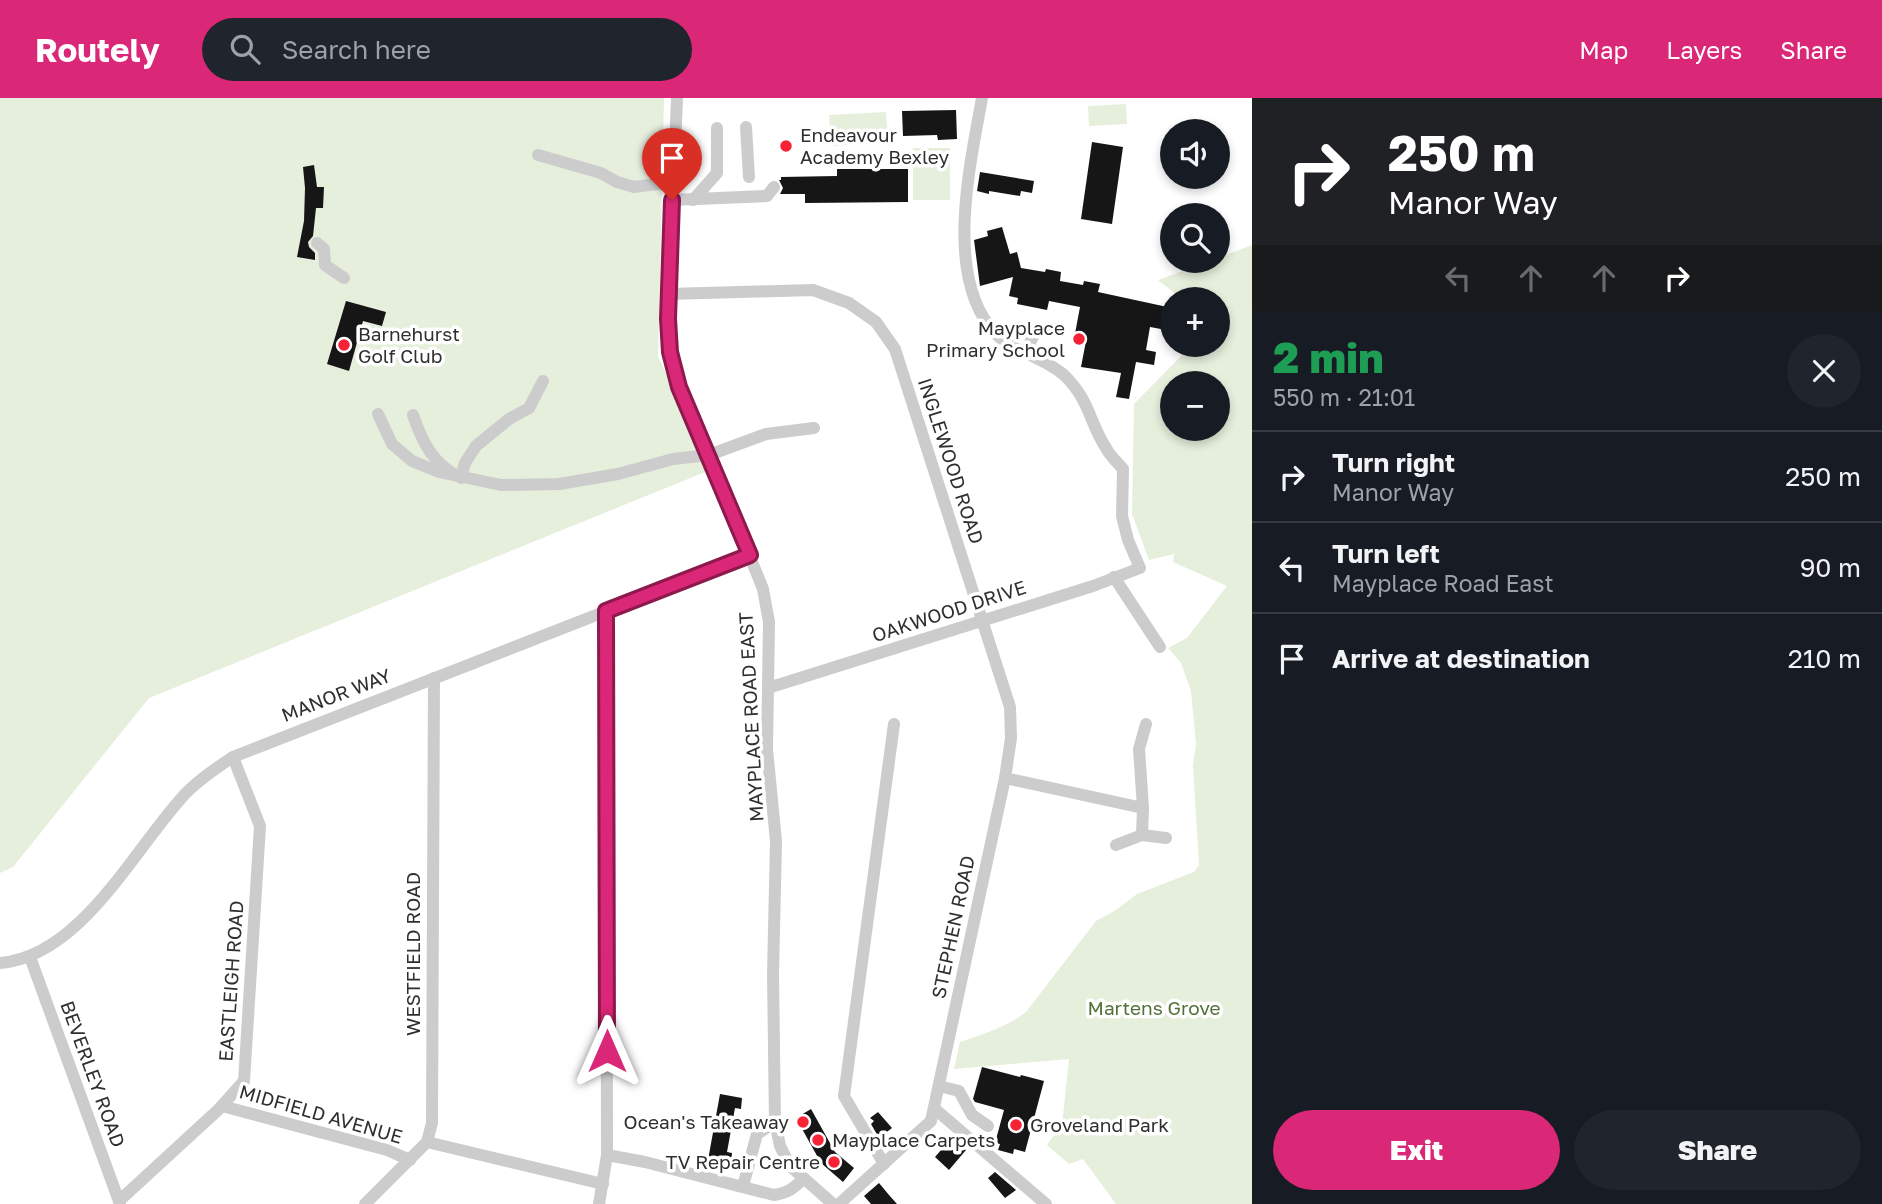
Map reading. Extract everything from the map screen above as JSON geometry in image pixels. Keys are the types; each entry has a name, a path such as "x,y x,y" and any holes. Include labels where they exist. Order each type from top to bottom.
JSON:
{"street":[{"name":"MAYPLACE ROAD EAST","path":"677,98 672,200 670,352 679,387 763,589 769,622 767,749 776,841 773,974 775,1122 780,1146 790,1166 833,1204"},
{"path":"982,98 963,244 968,278 981,315 997,336 1025,352 1035,333"},
{"path":"746,127 749,177"},
{"path":"693,200 717,173 717,128"},
{"path":"538,155 601,173 617,183 634,187 673,182"},
{"path":"672,200 768,196 774,187"},
{"path":"317,243 324,249 325,265 344,278"},
{"name":"INGLEWOOD ROAD","path":"670,295 813,290 849,303 876,322 895,349 982,621"},
{"name":"OAKWOOD DRIVE","path":"768,688 1140,568 1128,540 1122,516 1122,469 1105,448 1084,398 1062,374 1025,352"},
{"path":"461,478 465,463 476,446 509,419 529,408 543,381"},
{"path":"378,414 391,444 438,479 461,478 501,485 559,484 618,474 673,459 709,455 766,434 814,428"},
{"path":"413,415 429,451 444,469 461,478"},
{"name":"MANOR WAY","path":"0,963 30,957 69,932 94,907 186,793 233,757 750,555"},
{"path":"1114,577 1160,647"},
{"path":"599,1204 607,1155 606,611"},
{"name":"STEPHEN ROAD","path":"839,1204 931,1121 935,1109 1005,778 1011,738 1010,707 982,621"},
{"name":"WESTFIELD ROAD","path":"427,1142 432,1123 434,678"},
{"path":"884,1164 844,1096 894,724"},
{"path":"1142,835 1139,749 1146,724"},
{"name":"EASTLEIGH ROAD","path":"119,1203 222,1106 244,1081 260,826 233,757"},
{"path":"1005,778 1143,808"},
{"path":"1116,845 1142,835 1166,838"},
{"name":"BEVERLEY ROAD","path":"30,957 119,1203"},
{"path":"939,1086 959,1091 972,1115 988,1126"},
{"name":"MIDFIELD AVENUE","path":"222,1106 387,1150 410,1160"},
{"path":"935,1109 1046,1204"},
{"path":"743,1186 757,1134 775,1122"},
{"path":"365,1204 427,1142"},
{"name":"MIDFIELD AVENUE","path":"427,1142 603,1184"},
{"path":"607,1155 774,1195 794,1189 803,1179"}],"green space":[{"path":"0,98 664,98 658,356 710,470 149,698 13,867 0,873"},
{"path":"1126,104 1127,124 1089,126 1088,106"},
{"path":"886,112 888,143 831,146 829,115"},
{"path":"913,148 950,148 950,200 913,200"},
{"name":"Martens Grove","path":"1252,245 1252,1204 1116,1204 1083,1159 1069,1164 1047,1145 1055,1134 1061,1135 1069,1059 954,1069 960,1042 1003,1026 1026,1012 1096,921 1137,894 1194,872 1199,865 1193,765 1196,744 1191,691 1181,663 1168,648 1187,638 1227,586 1173,562 1174,554 1149,560 1132,514 1134,404 1160,378 1160,441 1230,441 1230,371 1166,371 1180,357 1230,357 1230,287 1167,287 1158,280 1177,273 1230,273 1230,253"}],"building":[{"path":"956,110 957,139 938,140 937,135 903,136 902,111"},
{"path":"1092,142 1123,147 1112,224 1081,219"},
{"path":"314,165 317,187 324,187 323,208 316,208 313,236 308,242 315,253 315,260 297,257 304,221 303,167"},
{"path":"837,169 908,169 908,202 805,203 805,194 780,194 783,188 779,180 781,177 837,176"},
{"path":"980,172 1034,181 1032,193 1021,191 1020,196 977,191"},
{"path":"1002,227 1010,254 1017,252 1021,268 1061,272 1060,281 1083,285 1084,281 1100,284 1098,292 1160,305 1160,329 1150,327 1146,350 1156,352 1154,365 1136,362 1129,399 1116,397 1121,373 1081,367 1086,341 1074,339 1080,307 1049,301 1047,310 1017,304 1018,298 1009,296 1013,277 980,286 974,240 988,236 987,231"},
{"name":"Barnehurst Golf Club","path":"346,301 386,312 382,326 363,321 349,371 327,364"},
{"name":"Groveland Park","path":"982,1067 1044,1081 1025,1152 1014,1149 1013,1154 998,1150 1000,1144 995,1143 1004,1110 975,1102 973,1099"},
{"path":"720,1094 742,1098 741,1109 735,1108 727,1152 732,1153 731,1165 708,1160"},
{"path":"811,1109 835,1152 854,1168 843,1182 821,1163 796,1118"},
{"path":"878,1112 892,1128 879,1138 871,1124 874,1121 870,1118"},
{"path":"953,1136 966,1150 949,1170 935,1157"},
{"path":"995,1172 1016,1190 1005,1198 988,1178"},
{"path":"879,1183 897,1204 871,1204 864,1196"}],"place":[{"name":"Endeavour Academy Bexley","path":"786,146"},
{"name":"Mayplace Primary School","path":"1079,339"},
{"name":"Barnehurst Golf Club","path":"344,345"},
{"name":"Ocean's Takeaway","path":"803,1122"},
{"name":"Groveland Park","path":"1016,1125"},
{"name":"Mayplace Carpets","path":"818,1140"},
{"name":"TV Repair Centre","path":"834,1162"}],"route":[{"path":"607,1051 606,611 750,555 679,387 670,352 668,319 672,200"}]}
